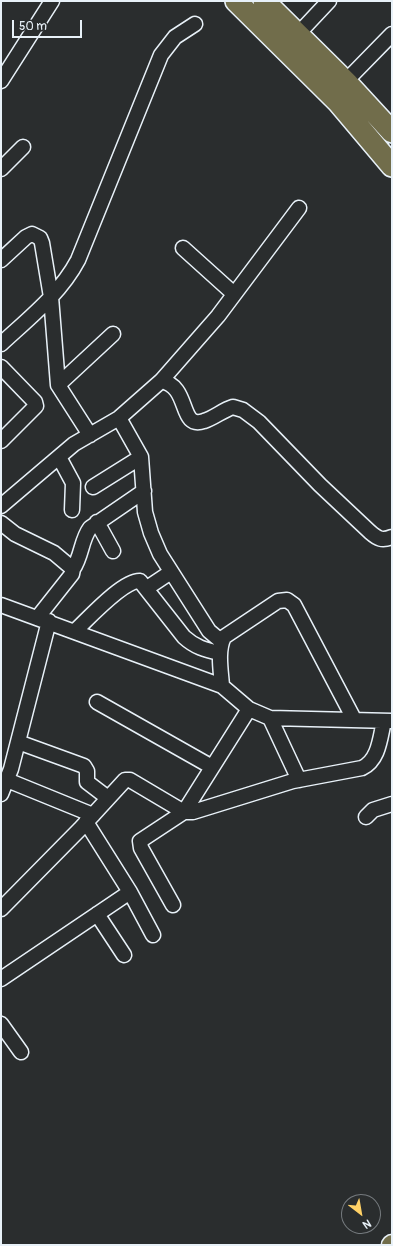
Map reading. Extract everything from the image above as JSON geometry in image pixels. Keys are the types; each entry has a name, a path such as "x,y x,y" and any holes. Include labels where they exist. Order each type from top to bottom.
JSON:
{"highway":[{"path":"236,1 338,102 392,166"},
{"path":"264,1 346,81 392,132"}],"main road":[{"path":"364,132 392,175"}],"street":[{"path":"1,81 52,1"},
{"path":"298,34 329,1"},
{"path":"1,344 51,297 69,277 78,260 161,55 175,37 195,24"},
{"path":"346,81 392,34"},
{"path":"1,169 24,147"},
{"path":"1,506 79,440 119,418 161,381 218,316 299,208"},
{"path":"1,260 26,237 32,234 40,238 51,297 58,385 90,435"},
{"path":"183,248 234,294"},
{"path":"58,385 113,334"},
{"path":"1,367 36,406 1,441"},
{"path":"161,381 175,386 180,393 190,420 196,422 204,421 233,407 252,415 320,485 376,538 383,540 392,537"},
{"path":"119,418 141,457 145,512 151,533 160,554 209,631 221,647"},
{"path":"59,457 73,483 72,510"},
{"path":"93,487 141,457"},
{"path":"1,794 7,780 18,742 44,619 72,574 73,568 80,556 86,533 97,522 144,491"},
{"path":"97,522 113,551"},
{"path":"1,523 15,534 54,553 73,568"},
{"path":"147,588 171,572"},
{"path":"75,631 118,592 131,583 140,581 191,644 205,650 221,647"},
{"path":"222,686 221,647 224,637 278,601 287,600 294,605 354,719"},
{"path":"1,605 44,619 222,686 249,709 270,718 388,721 377,750 368,765 355,770 299,780 193,812 184,812 127,779 122,782 108,798 84,814 1,909"},
{"path":"97,702 212,767"},
{"path":"173,905 140,843 142,838 184,812 249,709"},
{"path":"270,718 299,780"},
{"path":"18,742 84,766 87,771 85,780 108,798"},
{"path":"7,780 84,814 130,892 153,935"},
{"path":"366,817 374,810 392,804"},
{"path":"1,979 130,892"},
{"path":"97,914 124,955"},
{"path":"1,1024 22,1052"}]}
